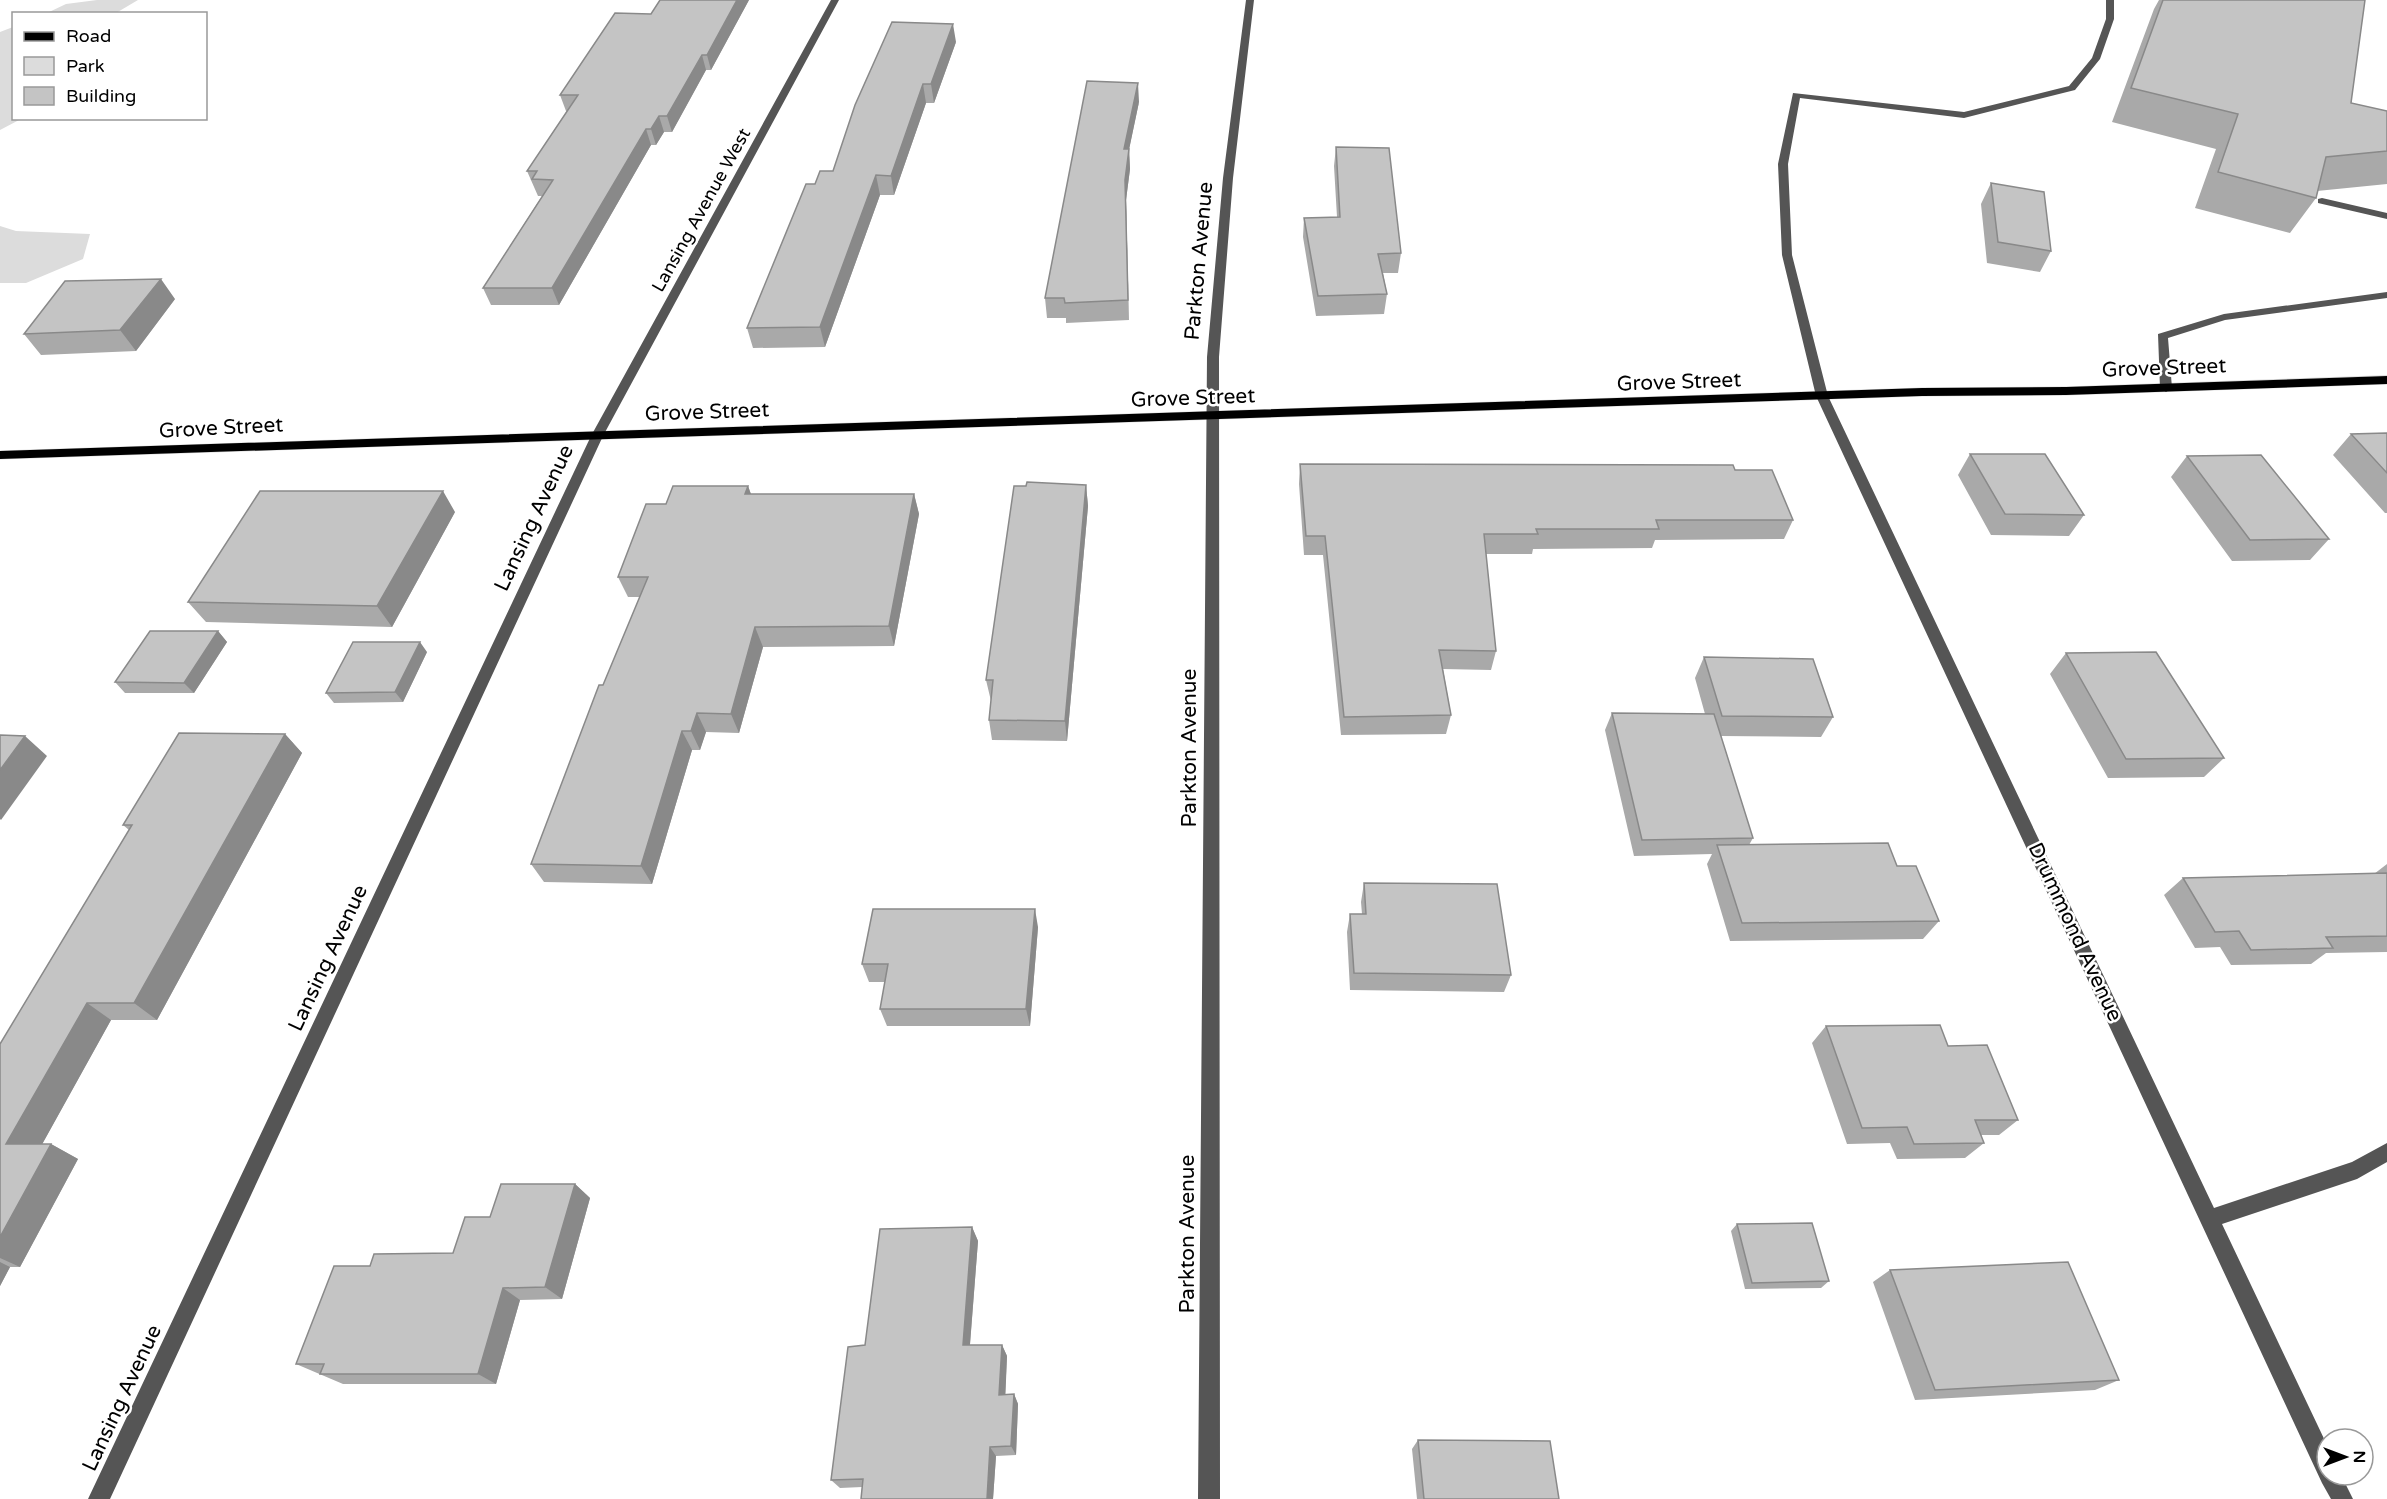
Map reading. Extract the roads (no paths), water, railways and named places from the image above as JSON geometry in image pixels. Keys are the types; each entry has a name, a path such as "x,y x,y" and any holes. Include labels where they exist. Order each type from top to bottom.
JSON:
{"main road":[{"name":"Grove Street","path":"0,455 2387,380"}],"street":[{"name":"Lansing Avenue West","path":"597,436 834,0"},
{"name":"Parkton Avenue","path":"1209,1499 1213,357 1228,178 1250,0"},
{"name":"Drummond Avenue","path":"2110,0 2110,19 2096,59 2072,88 1964,115 1796,95 1783,164 1787,255 1822,396 2315,1442"},
{"path":"2322,201 2387,216"},
{"path":"2166,388 2162,336 2224,317 2387,295"},
{"name":"Lansing Avenue","path":"99,1499 597,436"},
{"path":"2210,1219 2357,1170 2387,1152"}]}
